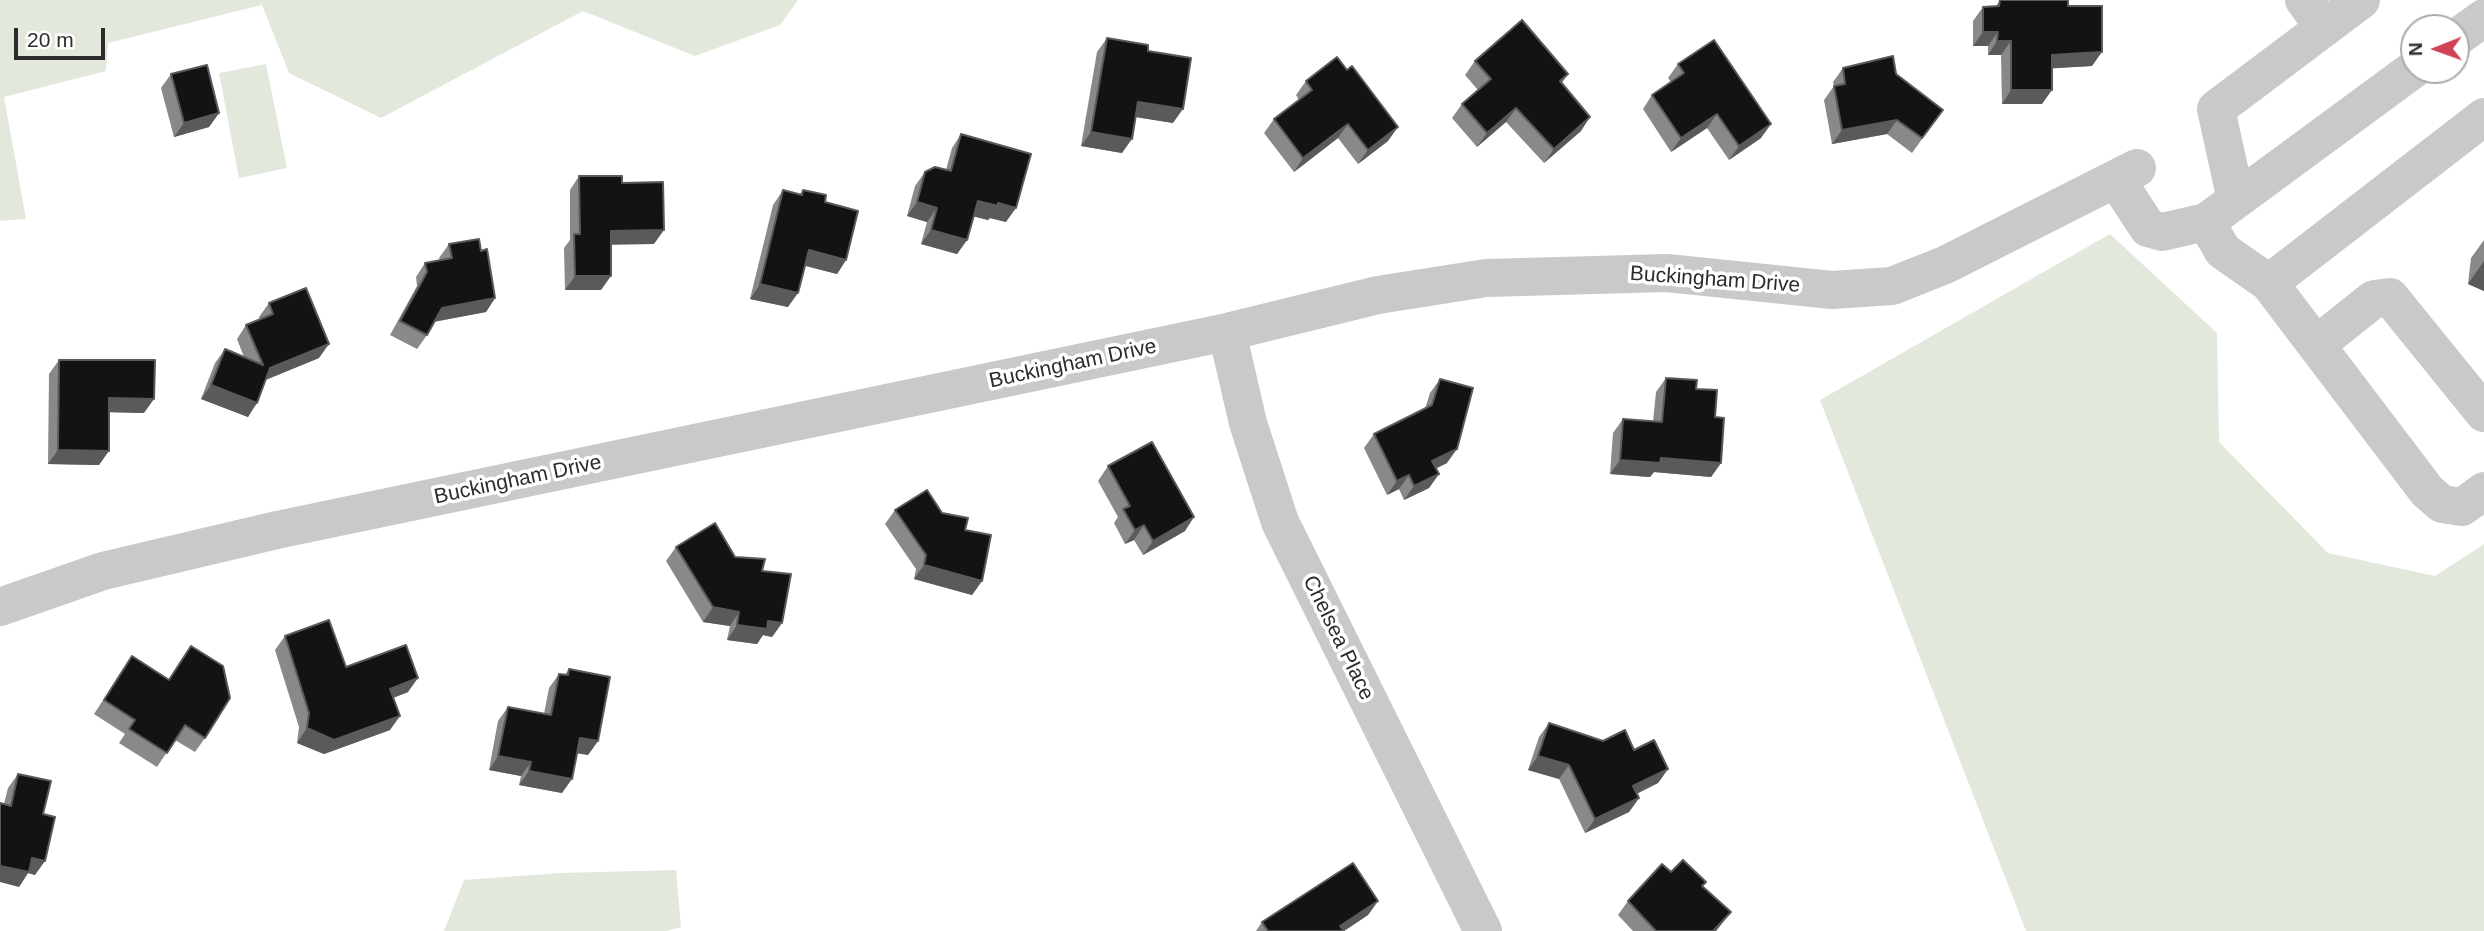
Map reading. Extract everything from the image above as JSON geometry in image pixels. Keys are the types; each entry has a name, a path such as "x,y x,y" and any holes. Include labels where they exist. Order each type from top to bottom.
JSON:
{"street":[{"path":"2361,0 2314,14 2216,109 2223,251 2269,283 2427,491 2442,504 2462,507 2484,491"},
{"path":"2221,211 2400,79"},
{"path":"2269,283 2484,117"},
{"name":"Buckingham Drive","path":"0,607 103,571 277,530 1227,332 1378,295 1486,278 1668,273 1832,290 1892,286 1945,265 2127,173 2148,228 2172,231 2221,211"},
{"path":"2316,345 2374,299 2390,297 2484,413"},
{"name":"Chelsea Place","path":"1227,332 1248,423 1280,522 1483,931"}],"shaded area":[{"path":"0,0 798,0 780,25 695,56 583,11 381,118 289,73 262,5 108,43 106,71 4,97 26,219 0,221"},
{"path":"266,64 287,168 239,178 219,73"},
{"path":"2110,234 2217,333 2219,442 2328,553 2435,576 2484,544 2484,931 2026,931 1820,400"},
{"path":"676,870 681,927 667,931 444,931 464,880 560,873"}],"building":[{"path":"2000,0 2068,0 2068,6 2102,6 2102,52 2052,55 2052,90 2011,90 2011,41 1997,41 1998,32 1983,32 1983,7 1999,6"},
{"path":"1522,20 1568,74 1560,81 1590,117 1554,149 1516,108 1487,133 1462,104 1491,79 1475,61"},
{"path":"1107,38 1148,45 1148,51 1191,58 1183,109 1138,102 1132,139 1091,132"},
{"path":"1714,40 1771,124 1739,146 1717,114 1681,138 1652,95 1684,73 1678,64"},
{"path":"1893,56 1896,74 1943,110 1922,138 1897,120 1842,130 1834,86 1845,84 1843,68"},
{"path":"1337,57 1347,70 1352,66 1398,127 1368,150 1348,124 1303,158 1274,119 1312,90 1306,81"},
{"path":"207,65 219,113 184,123 171,74"},
{"path":"961,134 1031,154 1016,208 978,201 967,240 931,230 937,208 917,202 925,172 935,167 951,171"},
{"path":"579,176 622,176 622,183 663,182 664,230 611,231 611,276 575,276 574,234 580,234"},
{"path":"783,190 802,195 803,190 826,195 825,202 858,211 846,260 809,250 798,293 760,284"},
{"path":"479,239 481,251 487,249 495,298 442,308 427,335 400,321 427,272 425,263 452,258 449,244"},
{"path":"306,288 329,344 270,368 257,403 211,385 225,349 263,365 246,325 273,314 269,303"},
{"path":"59,360 155,360 154,399 109,398 109,451 58,450"},
{"path":"1666,378 1697,380 1696,389 1717,390 1715,417 1724,418 1721,463 1661,458 1660,463 1620,460 1623,419 1662,422"},
{"path":"1440,379 1473,388 1457,449 1432,461 1439,474 1414,486 1409,475 1397,481 1374,434 1432,405"},
{"path":"1152,442 1194,517 1153,541 1144,525 1135,530 1123,509 1130,506 1108,466"},
{"path":"927,490 942,513 968,518 965,530 991,535 982,581 924,565 926,555 895,510"},
{"path":"715,523 735,557 765,559 762,571 791,574 782,623 768,621 767,629 737,625 739,612 713,607 676,547"},
{"path":"329,620 346,667 406,645 418,678 390,689 400,716 334,740 307,728 309,713 285,636"},
{"path":"191,646 223,666 230,698 205,738 185,725 167,753 129,729 135,720 104,700 132,656 169,680"},
{"path":"569,669 610,677 598,741 580,738 572,779 529,771 531,762 498,756 508,707 551,715 559,674 568,675"},
{"path":"1549,723 1603,741 1625,730 1634,750 1654,740 1668,769 1633,786 1639,798 1595,819 1569,765 1538,756"},
{"path":"18,774 51,781 43,814 55,817 45,861 32,858 29,872 0,866 0,803 11,806"},
{"path":"1683,860 1706,882 1702,886 1731,912 1713,931 1656,931 1628,901 1662,864 1671,872"},
{"path":"1353,863 1378,901 1340,926 1344,931 1268,931 1262,922"}]}
